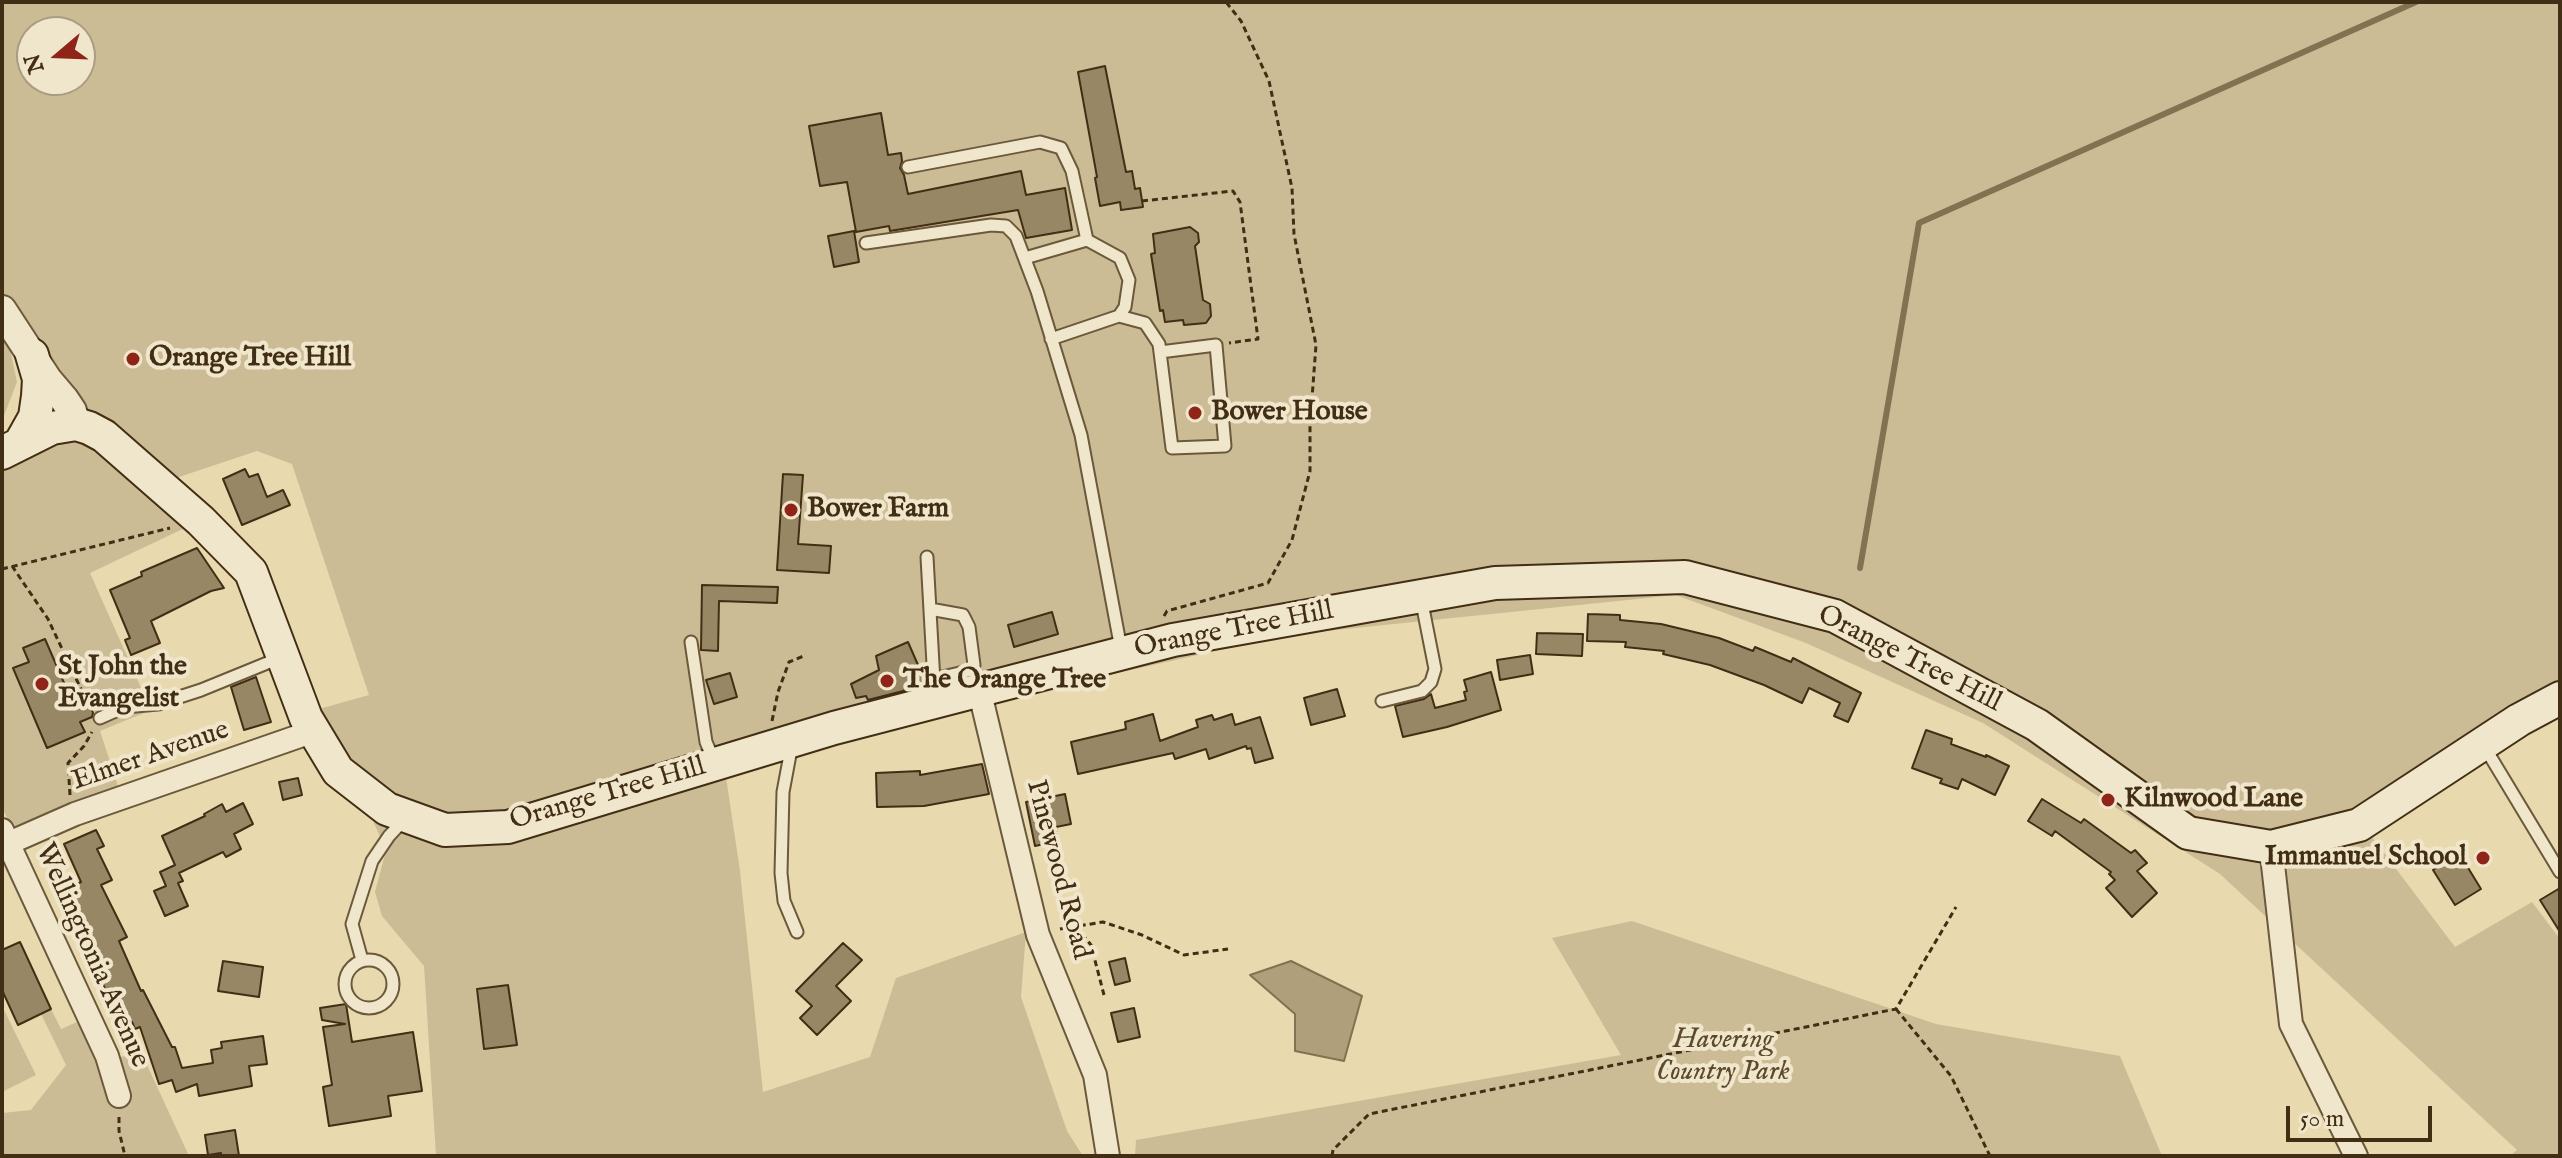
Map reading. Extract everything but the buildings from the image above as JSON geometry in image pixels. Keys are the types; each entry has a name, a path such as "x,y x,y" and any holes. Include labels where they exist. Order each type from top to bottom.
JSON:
{"main road":[{"path":"12,448 35,417 39,379 32,355"},
{"name":"Orange Tree Hill","path":"76,424 104,436 201,521 251,572 306,718 338,771 387,809 445,830 508,827 784,743 935,690 979,689 1173,640 1495,583 1685,577 1835,616 2037,725 2188,833 2271,847"},
{"path":"12,448 52,428 76,424"},
{"path":"2271,847 2359,825 2519,720 2560,698"}],"street":[{"path":"2,310 72,411 76,424"},
{"name":"Pinewood Road","path":"979,689 1037,932 1095,1075 1108,1156"},
{"name":"Elmer Avenue","path":"5,836 314,731"},
{"name":"Wellingtonia Avenue","path":"5,836 107,1056 119,1096"},
{"path":"2271,847 2291,1024 2356,1156"}],"lane":[{"path":"908,167 1040,142 1061,148 1072,171 1087,240"},
{"path":"866,243 991,225 1006,226 1016,236 1081,435 1135,650"},
{"path":"1025,258 1087,240 1120,258 1129,280 1125,307 1119,316"},
{"path":"1051,339 1119,316 1145,323 1159,344 1160,352 1172,448 1225,446 1216,345 1160,352"},
{"path":"927,557 930,609 935,690 973,669 974,665 969,627 963,615 930,609"},
{"path":"1382,701 1422,691 1431,682 1435,669 1421,596"},
{"path":"691,642 706,742 715,764"},
{"path":"100,718 125,707 158,704 201,690 283,656"},
{"path":"784,743 781,873 784,901 797,932"},
{"path":"2483,743 2560,872"},
{"path":"362,960 352,924 372,861 408,816"},
{"path":"362,960 384,965 392,977 393,986 388,1000 375,1008 357,1006 346,994 346,975 354,964 362,960"}],"path":[{"path":"1135,650 1167,611 1268,583 1292,540 1310,471 1316,345 1294,234 1292,188 1269,81 1241,21 1226,2"},
{"path":"1142,201 1233,191 1240,202 1258,339 1216,345"},
{"path":"2,569 201,521"},
{"path":"12,566 48,619 81,689 90,698 100,718 84,746 68,763 69,792 75,814"},
{"path":"784,743 772,723 778,692 789,662 806,655"},
{"path":"1332,1156 1333,1150 1369,1114 1896,1009 1956,907"},
{"path":"1037,932 1103,922 1142,935 1184,955 1228,949"},
{"path":"1076,926 1091,945 1104,995"},
{"path":"1896,1009 1951,1076 1990,1156"},
{"name":"Wellingtonia Avenue","path":"119,1096 119,1131 125,1156"}],"green space":[{"path":"2,2 2560,2 2560,710 2369,833 2455,947 2532,902 2560,939 2560,1156 2510,1156 2517,1150 2220,874 1983,723 1806,643 1676,595 1287,635 952,710 726,777 740,871 763,1092 870,1057 896,978 1026,932 1021,997 1067,1131 1083,1156 436,1156 424,966 382,916 375,892 386,850 339,744 319,709 369,695 292,464 257,451 167,481 77,400 35,345 2,294"},
{"path":"2,327 7,335 17,382 2,421"},
{"path":"71,424 189,526 90,573 151,710 100,731 118,786 13,829 2,808 2,462"},
{"name":"Havering Country Park","path":"1632,921 1936,1024 2120,1056 2162,1156 1135,1156 1136,1140 1621,1055 1552,938"},
{"path":"2,1006 36,1075 2,1092"},
{"path":"51,1009 61,1029 84,1019 103,1059 142,1054 189,1156 2,1156 2,1113 31,1110 66,1065 41,1014"}],"shaded area":[{"path":"1291,961 1362,996 1344,1061 1295,1051 1295,1014 1250,975"}],"waterway":[{"path":"1860,568 1919,223 2416,2"}],"place":[{"name":"Orange Tree Hill","path":"133,359"},
{"name":"Bower House","path":"1195,413"},
{"name":"Bower Farm","path":"791,510"},
{"name":"The Orange Tree","path":"887,681"},
{"name":"St John the Evangelist","path":"42,684"},
{"name":"Kilnwood Lane","path":"2108,800"},
{"name":"Immanuel School","path":"2483,858"}]}
